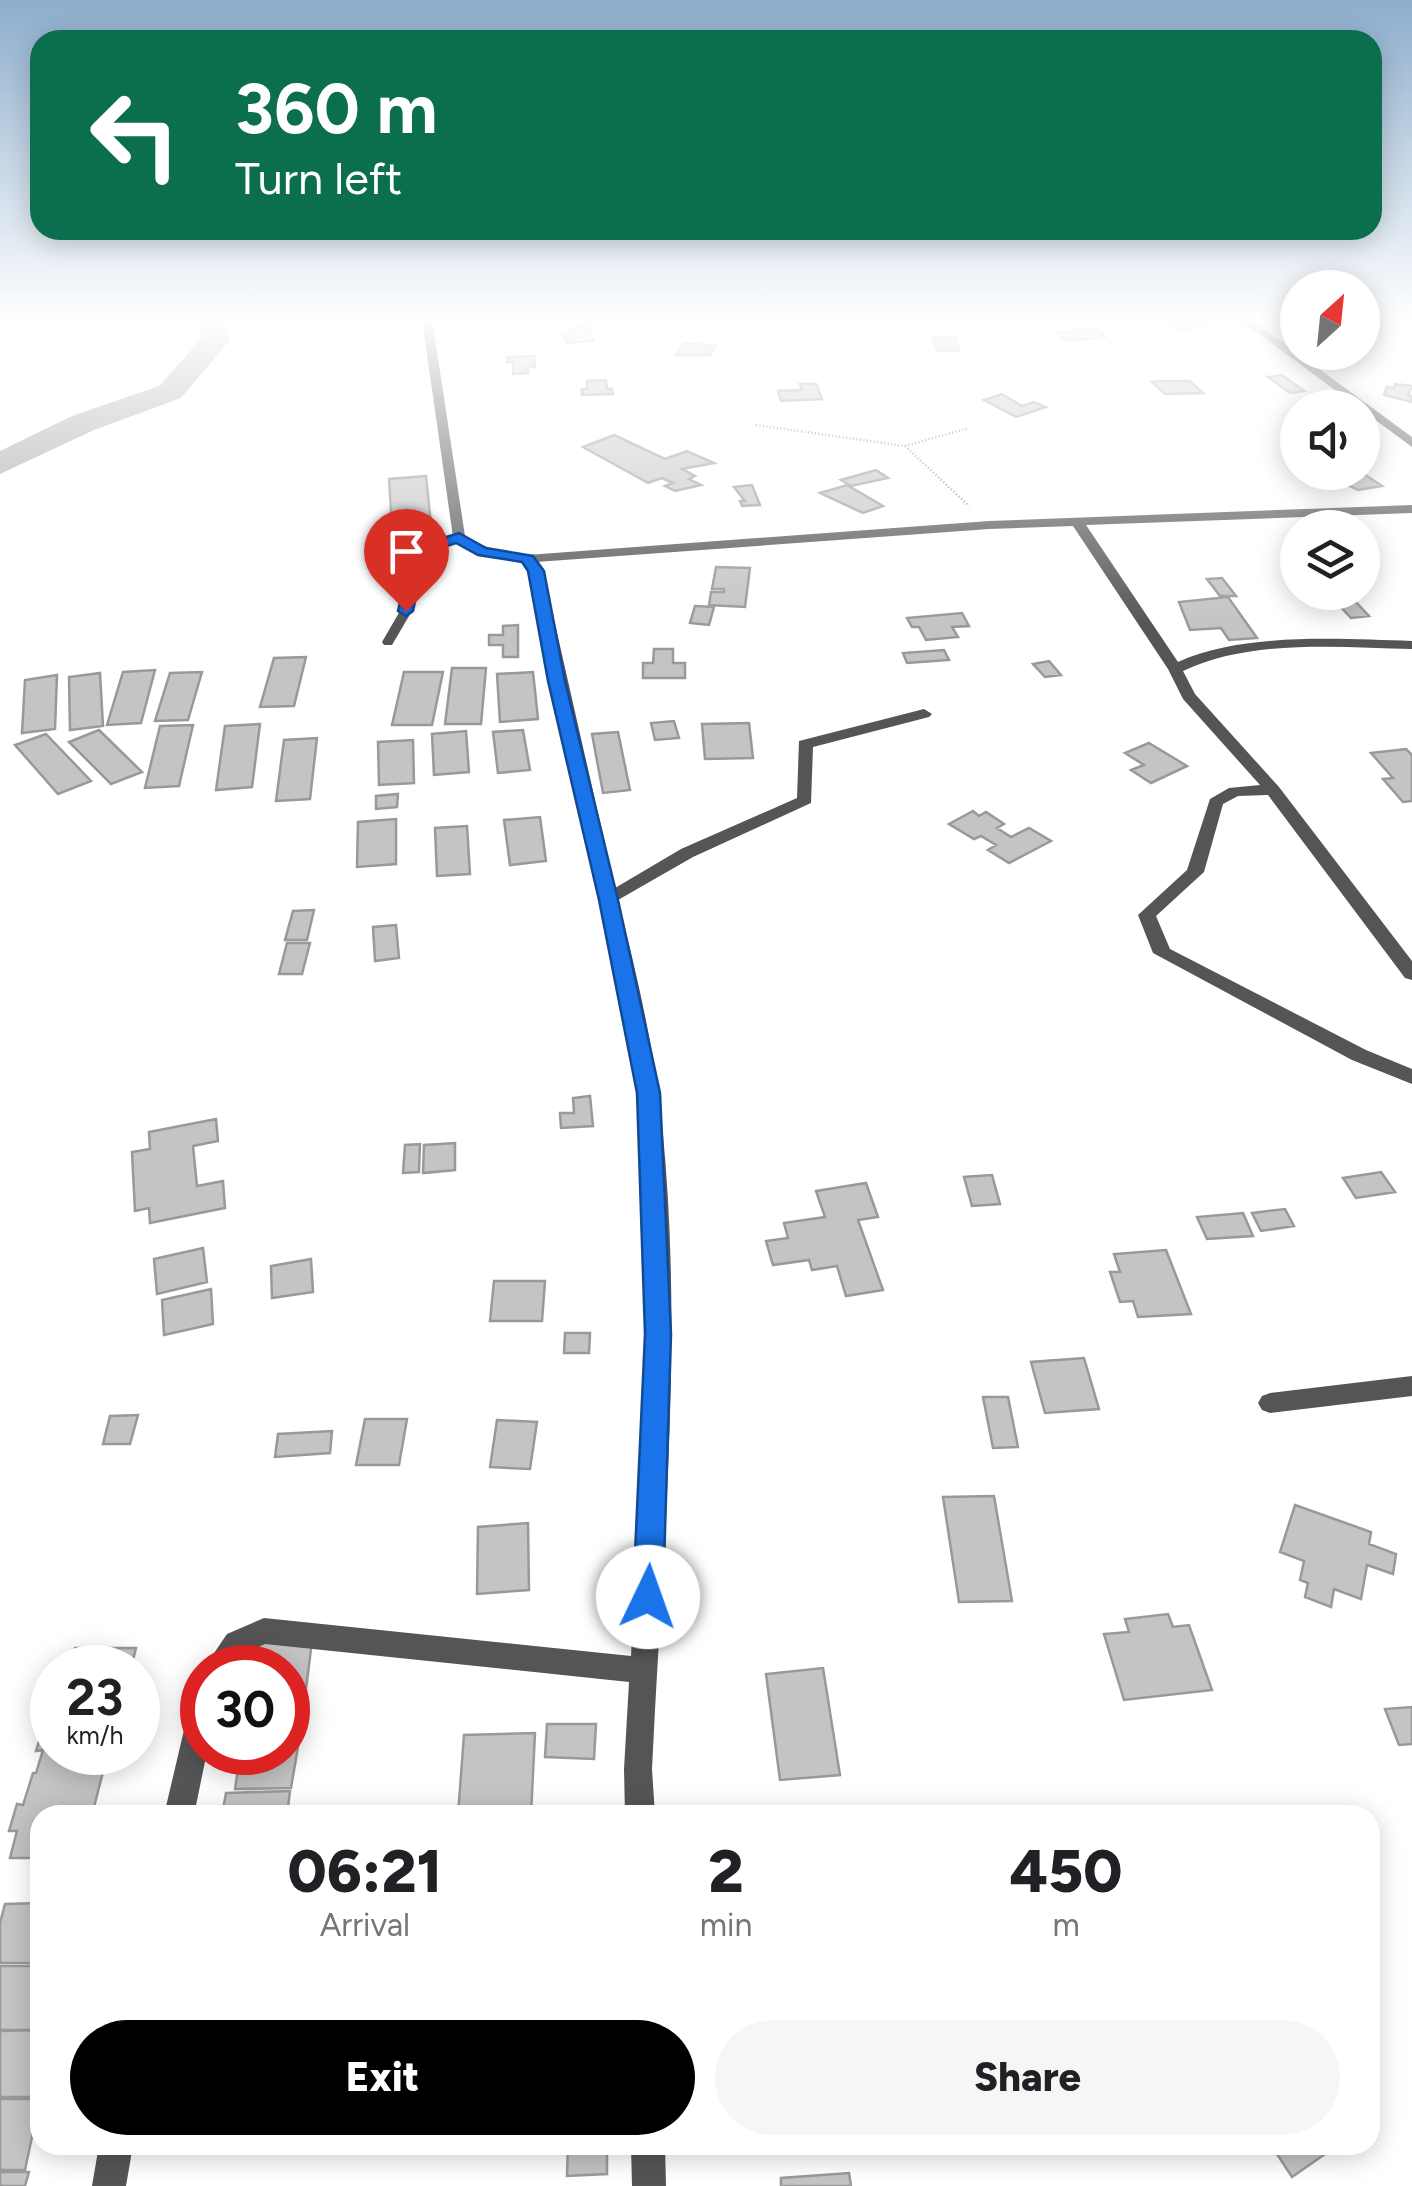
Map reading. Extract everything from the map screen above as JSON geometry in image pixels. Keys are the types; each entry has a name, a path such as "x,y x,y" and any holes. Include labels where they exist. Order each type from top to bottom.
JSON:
{"street":[{"path":"441,421 459,538 466,546 483,552 527,559 989,525 1412,509"},
{"path":"1382,421 1412,443"},
{"path":"1077,522 1175,669 1188,696 1272,790 1412,974"},
{"path":"527,559 536,571 556,681 634,1018 652,1130 658,1370 640,1805"},
{"path":"1175,669 1188,660 1262,648 1412,644"},
{"path":"608,900 687,853 805,800 804,744 924,714"},
{"path":"1272,790 1235,791 1216,802 1195,872 1147,915 1162,953 1358,1055 1412,1077"},
{"path":"1270,1402 1412,1386"},
{"path":"235,1645 264,1632 643,1670"},
{"path":"181,1805 188,1775"},
{"path":"109,2186 114,2155"},
{"path":"648,2155 649,2186"}],"lane":[{"path":"388,642 406,611 418,550 459,538"}],"path":[{"path":"756,425 905,446 969,428"},
{"path":"905,446 989,525"}],"building":[{"path":"614,435 665,459 687,451 714,463 682,469 695,476 689,479 701,485 675,491 665,486 673,483 662,478 648,483 583,447"},
{"path":"876,470 888,478 851,486 841,480"},
{"path":"426,476 431,524 400,532 400,527 392,528 389,479"},
{"path":"752,485 760,505 742,506 740,501 745,501 734,487"},
{"path":"847,485 883,506 863,513 820,493"},
{"path":"716,567 750,568 745,607 709,605 711,592 724,592 712,589"},
{"path":"1222,578 1236,596 1220,596 1207,579"},
{"path":"1228,597 1257,638 1229,640 1221,628 1190,630 1179,602"},
{"path":"695,606 714,607 709,625 690,623"},
{"path":"1344,610 1363,610 1369,616 1351,618"},
{"path":"962,613 969,626 952,627 958,637 926,640 919,627 912,627 907,618"},
{"path":"518,625 518,657 503,657 503,645 489,645 489,635 503,635 503,626"},
{"path":"654,649 673,649 673,663 685,663 685,678 643,678 643,663 653,663"},
{"path":"944,650 949,660 907,663 903,653"},
{"path":"306,657 294,706 260,707 274,658"},
{"path":"1049,661 1061,675 1045,677 1033,664"},
{"path":"452,668 486,668 481,724 445,724"},
{"path":"155,670 141,723 107,725 123,672"},
{"path":"202,672 188,720 155,721 170,673"},
{"path":"404,672 443,672 432,725 392,725"},
{"path":"533,672 538,719 500,722 497,674"},
{"path":"100,673 103,726 70,730 69,677"},
{"path":"57,675 55,729 22,733 25,680"},
{"path":"674,721 679,738 655,740 651,723"},
{"path":"749,723 753,758 705,759 702,724"},
{"path":"260,724 252,787 216,790 225,726"},
{"path":"193,725 179,786 145,788 160,726"},
{"path":"99,730 142,772 111,784 69,742"},
{"path":"523,730 530,770 498,773 493,732"},
{"path":"466,731 469,772 434,775 432,734"},
{"path":"618,732 630,790 603,793 592,734"},
{"path":"46,734 91,781 58,794 15,745"},
{"path":"317,738 310,799 276,801 284,740"},
{"path":"413,740 414,783 379,785 378,742"},
{"path":"1149,743 1187,766 1151,783 1131,770 1144,765 1125,753"},
{"path":"1406,749 1412,755 1412,801 1403,802 1383,779 1393,778 1371,753"},
{"path":"398,794 397,807 376,809 376,796"},
{"path":"973,811 979,816 986,812 1004,824 997,828 1011,837 1029,828 1051,841 1009,863 988,850 996,845 981,836 974,839 949,824"},
{"path":"540,817 546,861 510,865 504,820"},
{"path":"396,819 396,864 357,867 358,822"},
{"path":"467,826 470,874 437,876 435,828"},
{"path":"314,910 307,940 285,940 293,911"},
{"path":"396,925 399,958 375,961 373,927"},
{"path":"287,943 310,943 302,974 279,974"},
{"path":"590,1096 593,1126 561,1128 560,1113 574,1113 573,1098"},
{"path":"216,1119 218,1141 193,1146 197,1186 223,1181 225,1208 150,1223 149,1208 135,1211 132,1152 150,1149 149,1132"},
{"path":"455,1143 455,1170 423,1173 424,1145"},
{"path":"420,1144 419,1172 403,1173 405,1145"},
{"path":"1381,1172 1395,1192 1356,1198 1343,1178"},
{"path":"992,1175 1000,1204 972,1206 964,1177"},
{"path":"866,1183 878,1217 858,1220 883,1290 846,1296 837,1266 812,1270 809,1260 773,1265 766,1241 788,1238 784,1223 825,1217 816,1191"},
{"path":"1285,1209 1294,1226 1261,1231 1252,1213"},
{"path":"1243,1213 1253,1236 1207,1239 1197,1217"},
{"path":"203,1248 207,1282 157,1294 154,1259"},
{"path":"1166,1250 1191,1314 1138,1317 1133,1301 1120,1302 1110,1272 1120,1272 1114,1254"},
{"path":"311,1259 313,1292 272,1298 271,1266"},
{"path":"494,1281 545,1281 542,1321 490,1321"},
{"path":"211,1289 213,1324 164,1335 162,1300"},
{"path":"565,1333 590,1333 589,1353 564,1353"},
{"path":"1084,1358 1099,1409 1045,1413 1031,1362"},
{"path":"983,1397 1008,1397 1018,1447 993,1448"},
{"path":"138,1415 130,1444 103,1444 110,1416"},
{"path":"365,1419 407,1419 399,1465 356,1465"},
{"path":"497,1420 537,1422 530,1469 490,1467"},
{"path":"332,1431 330,1453 275,1457 278,1434"},
{"path":"994,1496 1012,1601 959,1602 943,1497"},
{"path":"1295,1505 1371,1532 1369,1544 1396,1554 1393,1574 1367,1565 1361,1599 1334,1589 1331,1607 1305,1597 1308,1583 1300,1580 1304,1561 1280,1552"},
{"path":"528,1523 529,1590 477,1594 478,1527"},
{"path":"1168,1614 1173,1627 1189,1625 1212,1690 1124,1700 1104,1634 1129,1632 1125,1619"},
{"path":"312,1641 310,1657 310,1645 249,1643"},
{"path":"823,1668 840,1775 780,1780 766,1674"},
{"path":"1412,1707 1412,1744 1399,1745 1385,1709"},
{"path":"547,1724 596,1724 594,1759 545,1757"},
{"path":"535,1733 531,1805 459,1805 464,1735"},
{"path":"32,1775 102,1775 95,1805 30,1805 30,1858 10,1858 17,1831 9,1831 17,1804 23,1805"},
{"path":"237,1775 293,1775 291,1788 235,1789"},
{"path":"290,1791 288,1805 224,1805 226,1793"},
{"path":"30,1903 30,1963 0,1963 0,1923 5,1904"},
{"path":"0,1966 30,1966 30,2030 0,2030"},
{"path":"30,2030 30,2097 0,2097 0,2031"},
{"path":"0,2099 30,2099 30,2146 25,2170 0,2170"},
{"path":"568,2155 607,2155 607,2174 567,2176"},
{"path":"1278,2155 1324,2155 1292,2177"},
{"path":"0,2172 29,2172 25,2186 0,2186"},
{"path":"849,2173 851,2186 781,2186 781,2178"}],"waterway":[{"path":"0,464 89,421"}],"route":[{"path":"406,611 418,550 459,538 466,546 483,552 527,559 536,571 556,681 608,900 648,1093 658,1260 658,1370 648,1597"}]}
